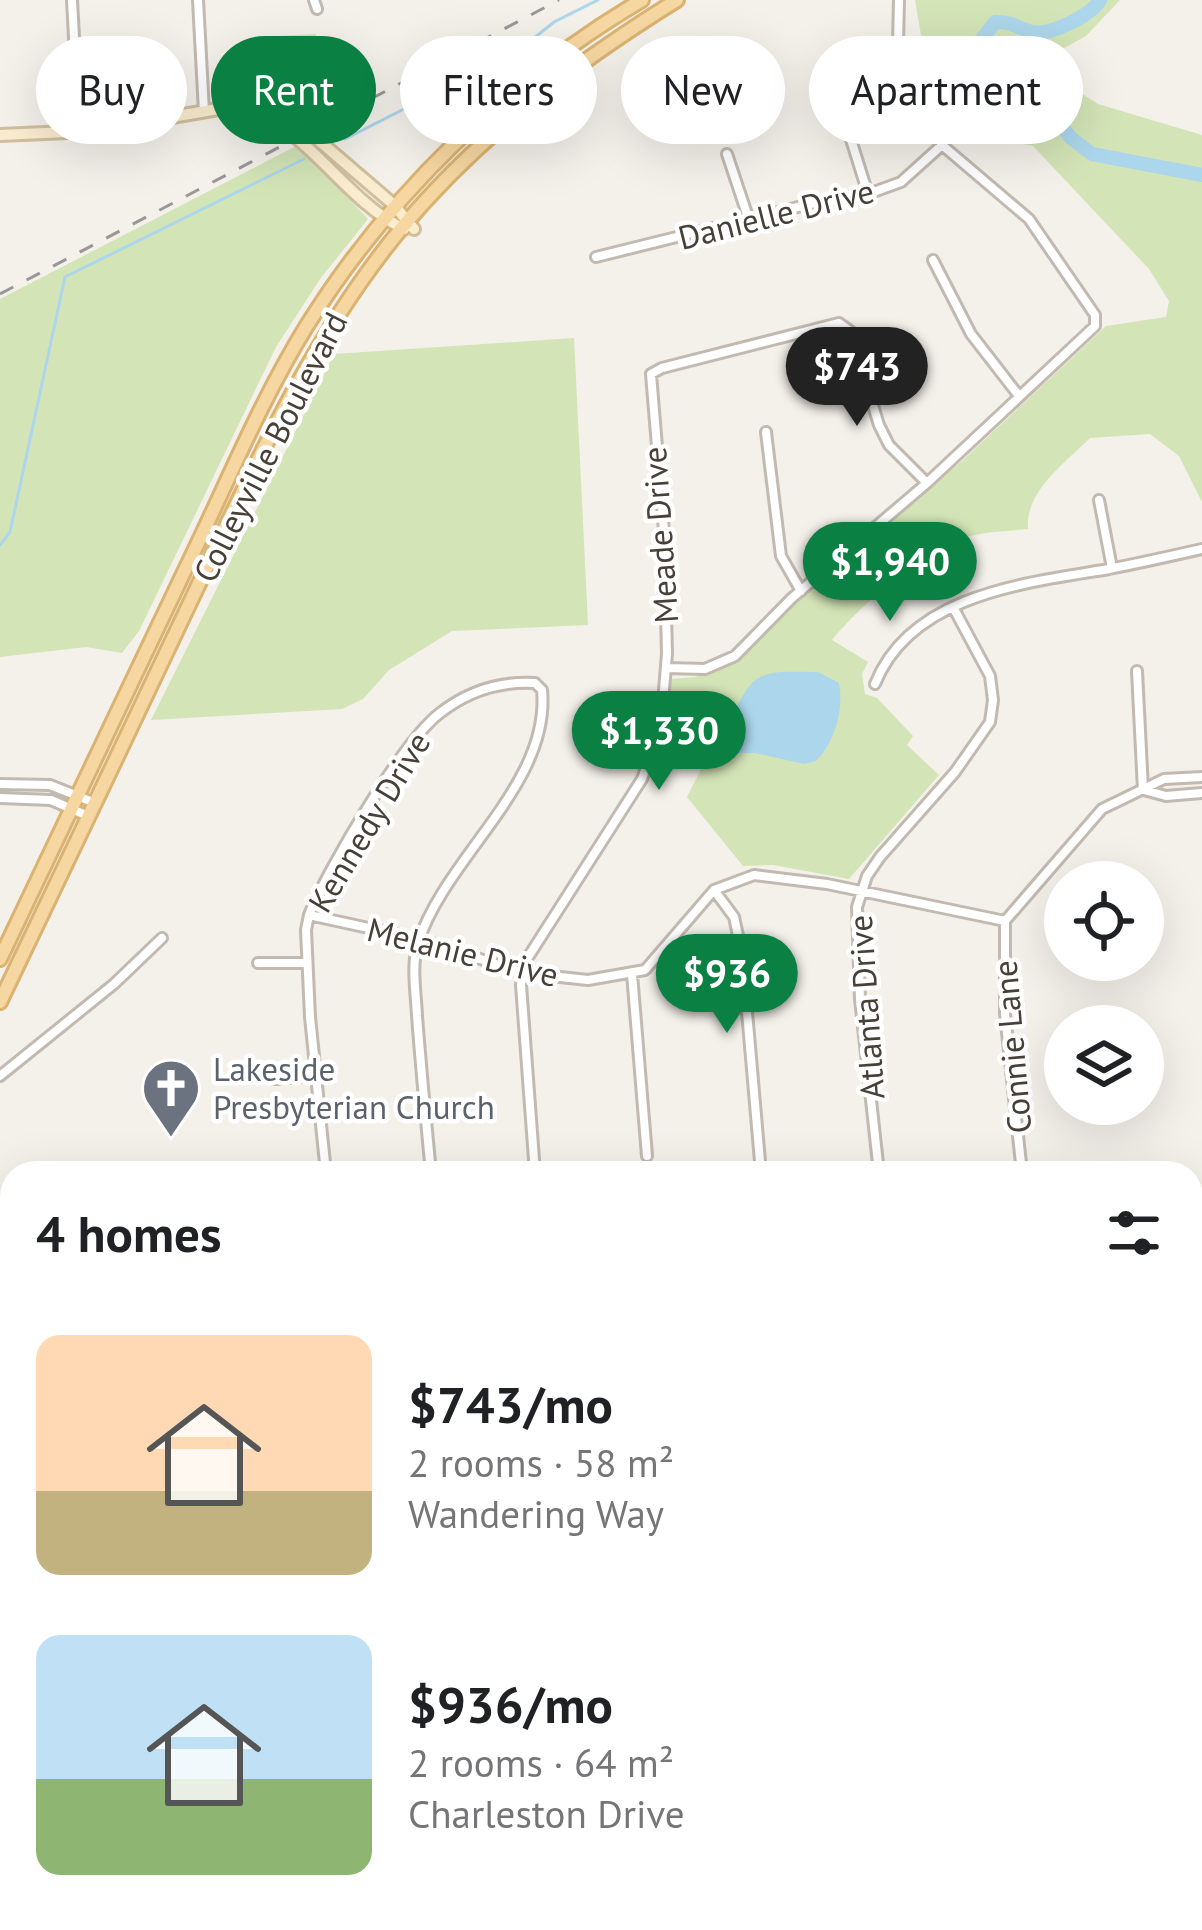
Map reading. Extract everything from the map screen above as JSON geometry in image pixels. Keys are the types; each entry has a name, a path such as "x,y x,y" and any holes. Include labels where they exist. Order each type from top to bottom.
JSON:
{"main road":[{"name":"Colleyville Boulevard","path":"0,958 299,339 390,210 506,99 559,55 642,0"},
{"name":"Colleyville Boulevard","path":"0,1001 217,547 326,333 405,224 460,163 532,99 677,0"},
{"path":"187,115 260,107 290,118 405,224"},
{"path":"0,136 36,134"},
{"path":"200,539 217,547"}],"street":[{"path":"72,0 74,36"},
{"path":"198,0 204,112"},
{"path":"666,668 705,669 735,656 1096,323 1029,219 942,145 914,100 898,43 899,0"},
{"path":"852,144 868,194"},
{"name":"Danielle Drive","path":"596,257 868,194 901,182 942,145"},
{"path":"727,154 749,220"},
{"path":"934,260 971,334 1019,396"},
{"name":"Meade Drive","path":"534,1161 523,973 531,948 642,779 661,725 666,668 664,531 650,383 653,372 834,324 845,326 861,357 889,445 927,483"},
{"path":"766,432 781,556 801,591"},
{"path":"1099,500 1112,568"},
{"path":"875,684 890,653 953,607 1000,589 1202,549"},
{"name":"Atlanta Drive","path":"878,1161 860,999 856,931 860,891 880,857 958,768 990,722 990,676 953,607"},
{"path":"1137,671 1143,790"},
{"name":"Kennedy Drive","path":"325,1161 308,963 309,915 398,764 429,722 483,689 535,683 542,690 542,728 533,755 476,839 419,939"},
{"path":"647,1156 632,974 653,964 714,890 754,875 1005,921 1102,809 1164,779 1202,777"},
{"path":"0,784 50,785 92,810"},
{"path":"1143,790 1166,796 1202,793"},
{"path":"0,798 74,802"},
{"path":"714,890 734,917 742,954 760,1161"},
{"name":"Melanie Drive","path":"309,915 419,939 523,973 588,980 632,974"},
{"name":"Connie Lane","path":"1005,921 1006,1014 1021,1161"},
{"path":"0,1076 114,984 162,938"},
{"path":"419,939 415,979 430,1161"},
{"path":"258,963 308,963"},
{"path":"275,1079 316,1076"}],"green space":[{"path":"915,0 1120,0 1083,38 921,36"},
{"path":"1083,94 1098,104 1202,135 1202,502 1179,456 1150,434 1090,438 1040,490 1028,529 953,542 896,579 832,640 868,662 862,674 865,694 877,698 913,736 907,745 939,775 849,879 773,865 743,866 687,797 702,767 656,754 670,679 695,677 733,664 778,614 963,460 1106,326 1166,317 1169,301 1149,269 1033,146 1022,144 1083,144"},
{"path":"298,145 368,219 320,279 276,347 139,631 122,653 86,647 0,657 0,299"},
{"path":"574,338 588,625 452,631 389,670 363,699 342,709 151,720 334,354"}],"water":[{"path":"818,672 839,683 840,703 833,735 816,761 804,764 755,753 722,753 727,730 756,680 774,673"}],"waterway":[{"path":"376,123 518,51 554,22 598,0"},
{"path":"1100,0 1080,18 1040,33 995,22 983,38 977,62 998,86 1024,94 1049,110 1071,138 1092,154 1202,175"},
{"path":"0,545 10,532 65,277 304,159"}],"railway":[{"path":"0,294 559,0"}],"place":[{"name":"Lakeside Presbyterian Church","path":"171,1139"}]}
